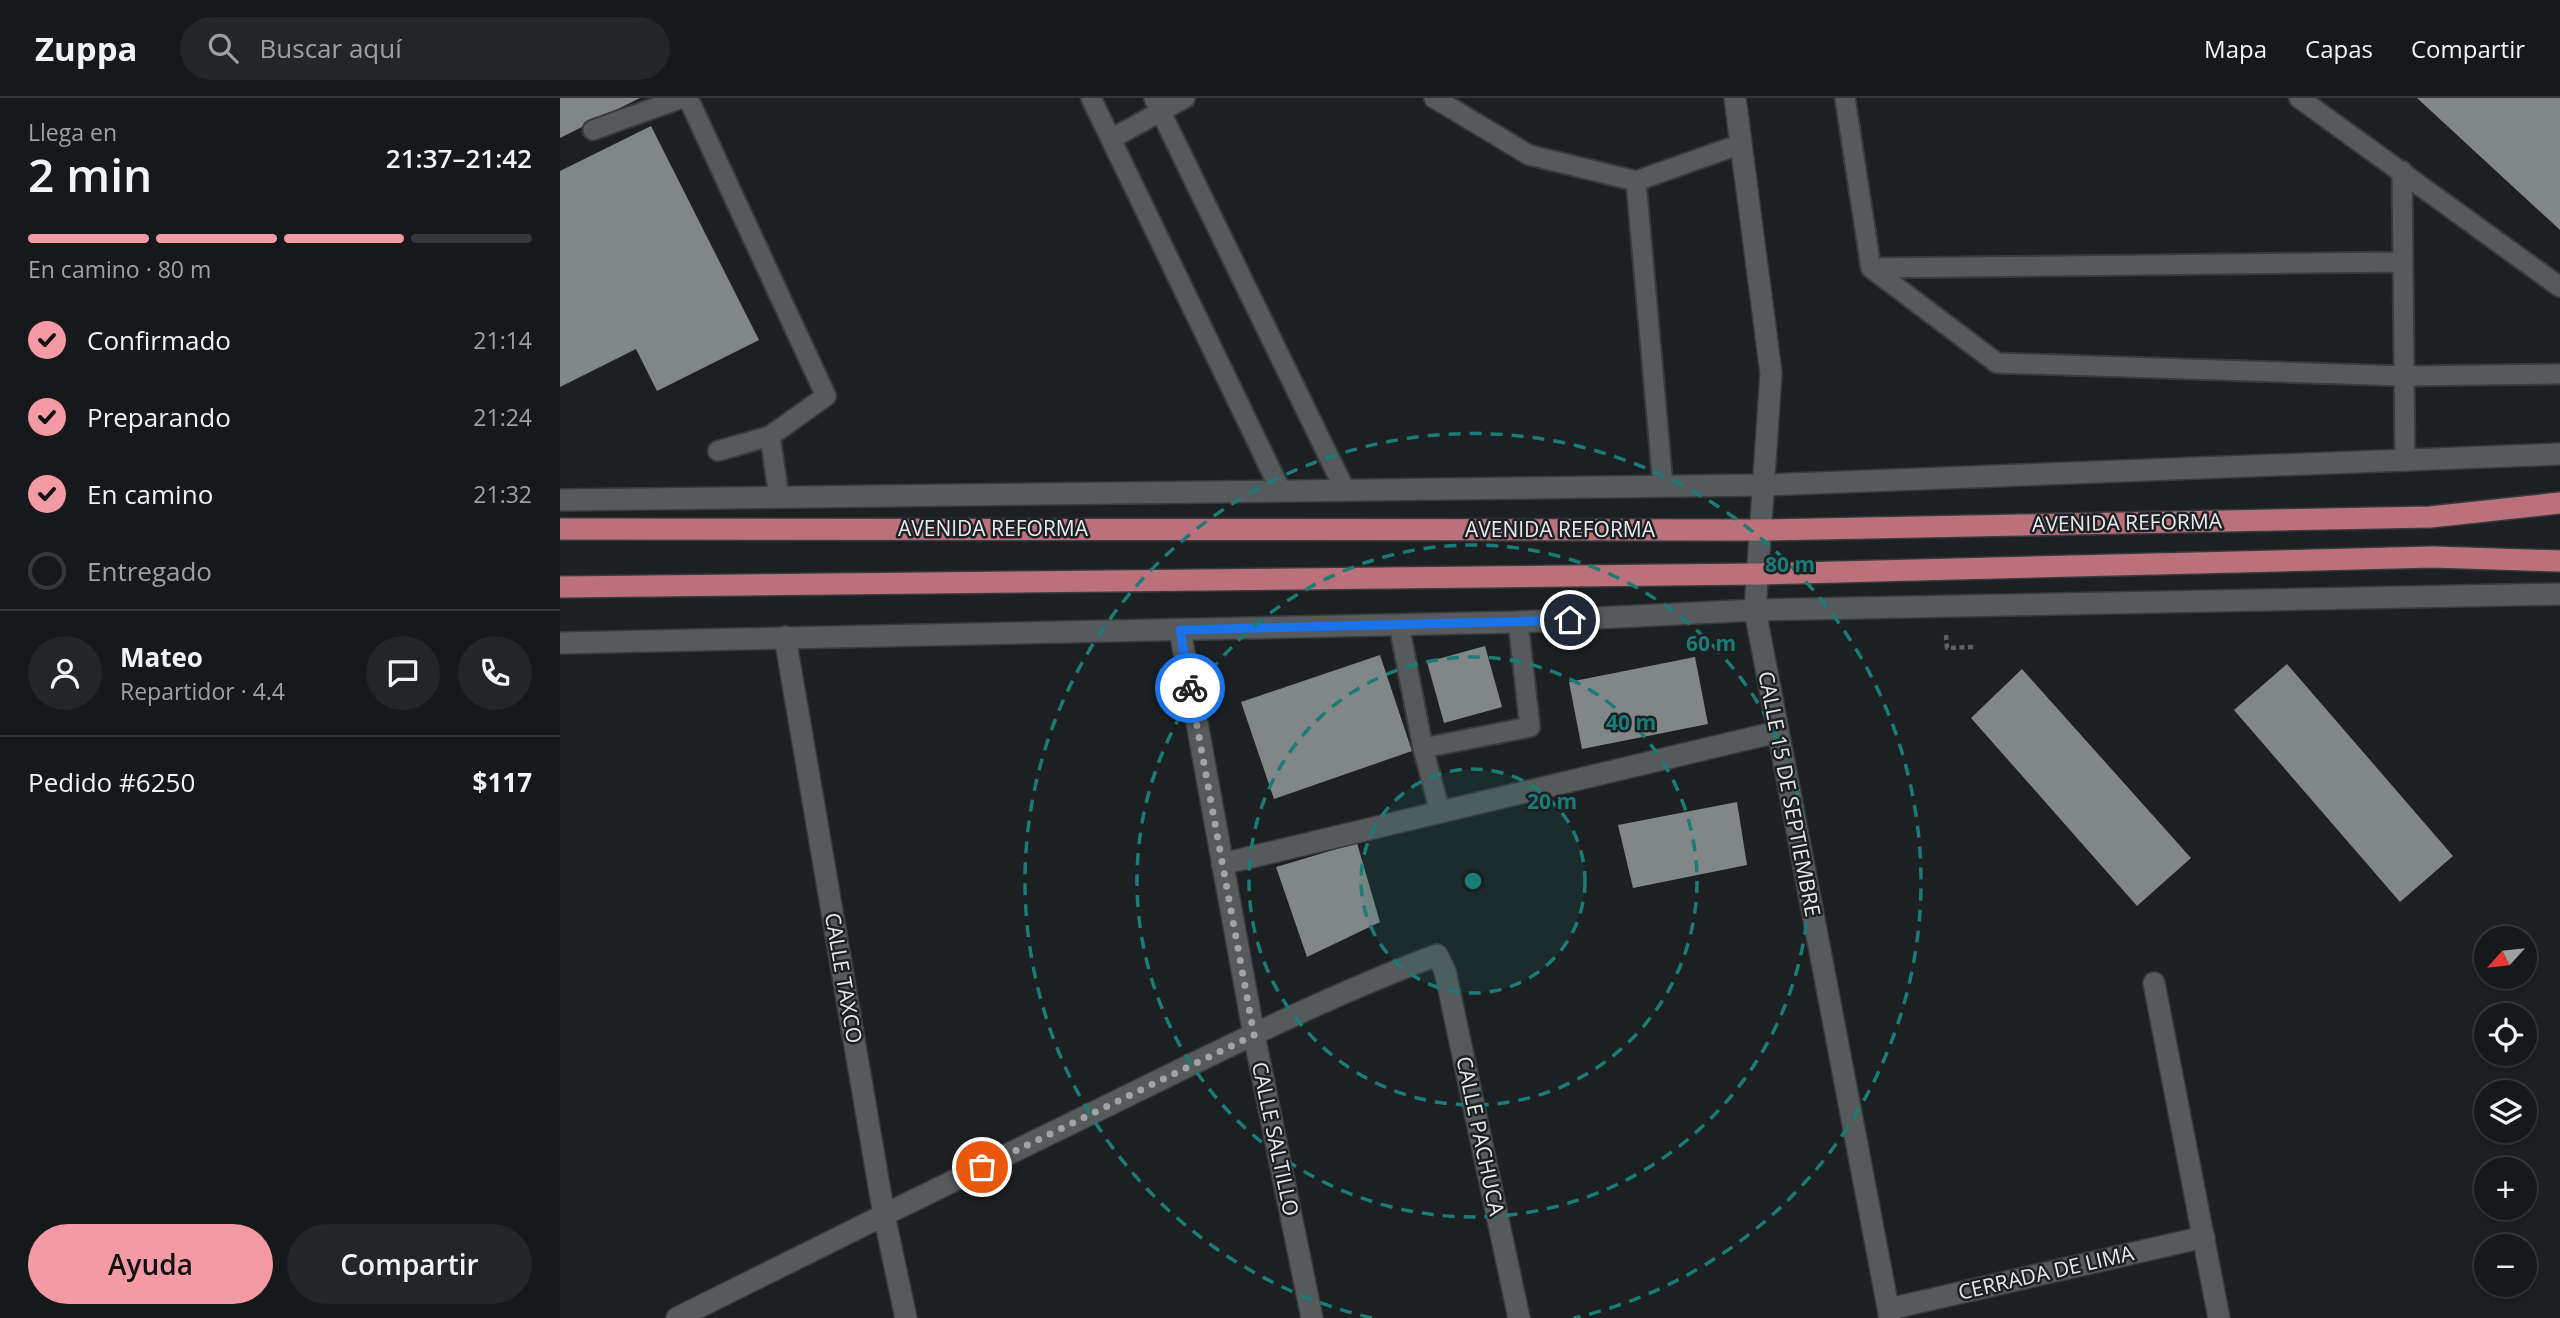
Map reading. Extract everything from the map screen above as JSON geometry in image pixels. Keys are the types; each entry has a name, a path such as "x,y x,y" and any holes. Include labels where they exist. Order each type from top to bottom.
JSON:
{"main road":[{"name":"AVENIDA REFORMA","path":"560,529 1761,530 2430,517 2560,503"},
{"name":"AVENIDA REFORMA","path":"560,587 1758,574 2433,557 2560,561"}],"street":[{"name":"CALLE 15 DE SEPTIEMBRE","path":"1735,98 1771,373 1755,610 1889,1314"},
{"name":"AVENIDA REFORMA","path":"560,500 1765,485 2560,454"},
{"path":"560,643 1518,622 1755,610 2560,594"},
{"name":"CALLE SALTILLO","path":"1180,630 1254,1035 1312,1318"},
{"name":"CALLE TAXCO","path":"785,637 884,1214 906,1318"},
{"path":"1222,864 1777,732"},
{"name":"CALLE PACHUCA","path":"1254,1035 1390,973 1437,955 1445,971 1518,1318"},
{"path":"2154,983 2219,1318"},
{"path":"677,1318 884,1214 1254,1035"},
{"name":"CERRADA DE LIMA","path":"1889,1314 2204,1237"}],"lane":[{"path":"593,130 682,98"},
{"path":"688,98 826,396 770,436 718,451"},
{"path":"1091,98 1281,491"},
{"path":"1111,139 1157,104 1185,98"},
{"path":"1434,98 1529,155 1636,181 1741,144"},
{"path":"1845,98 1871,268 1997,363 2404,376 2560,374"},
{"path":"2299,98 2560,287"},
{"path":"1157,104 1345,490"},
{"path":"2402,171 2405,461"},
{"path":"1636,181 1663,486"},
{"path":"1871,268 2403,262"},
{"path":"770,436 779,497"},
{"path":"1423,748 1531,727 1518,622"},
{"path":"1399,625 1423,748 1440,812"}],"building":[{"path":"560,98 640,98 560,138"},
{"path":"2417,98 2560,98 2560,230"},
{"path":"651,126 759,340 657,391 636,349 560,387 560,171"},
{"path":"1485,646 1502,707 1444,723 1427,662"},
{"path":"1380,655 1412,751 1274,799 1241,702"},
{"path":"1695,657 1708,724 1582,749 1569,682"},
{"path":"2287,664 2453,856 2400,902 2234,710"},
{"path":"2022,669 2191,858 2137,906 1971,718"},
{"path":"1737,802 1747,865 1633,888 1618,825"},
{"path":"1357,843 1380,922 1307,957 1276,867"}],"way so far":[{"path":"982,1167 1254,1035 1190,688"}],"route":[{"path":"1190,688 1180,630 1570,620"}]}
